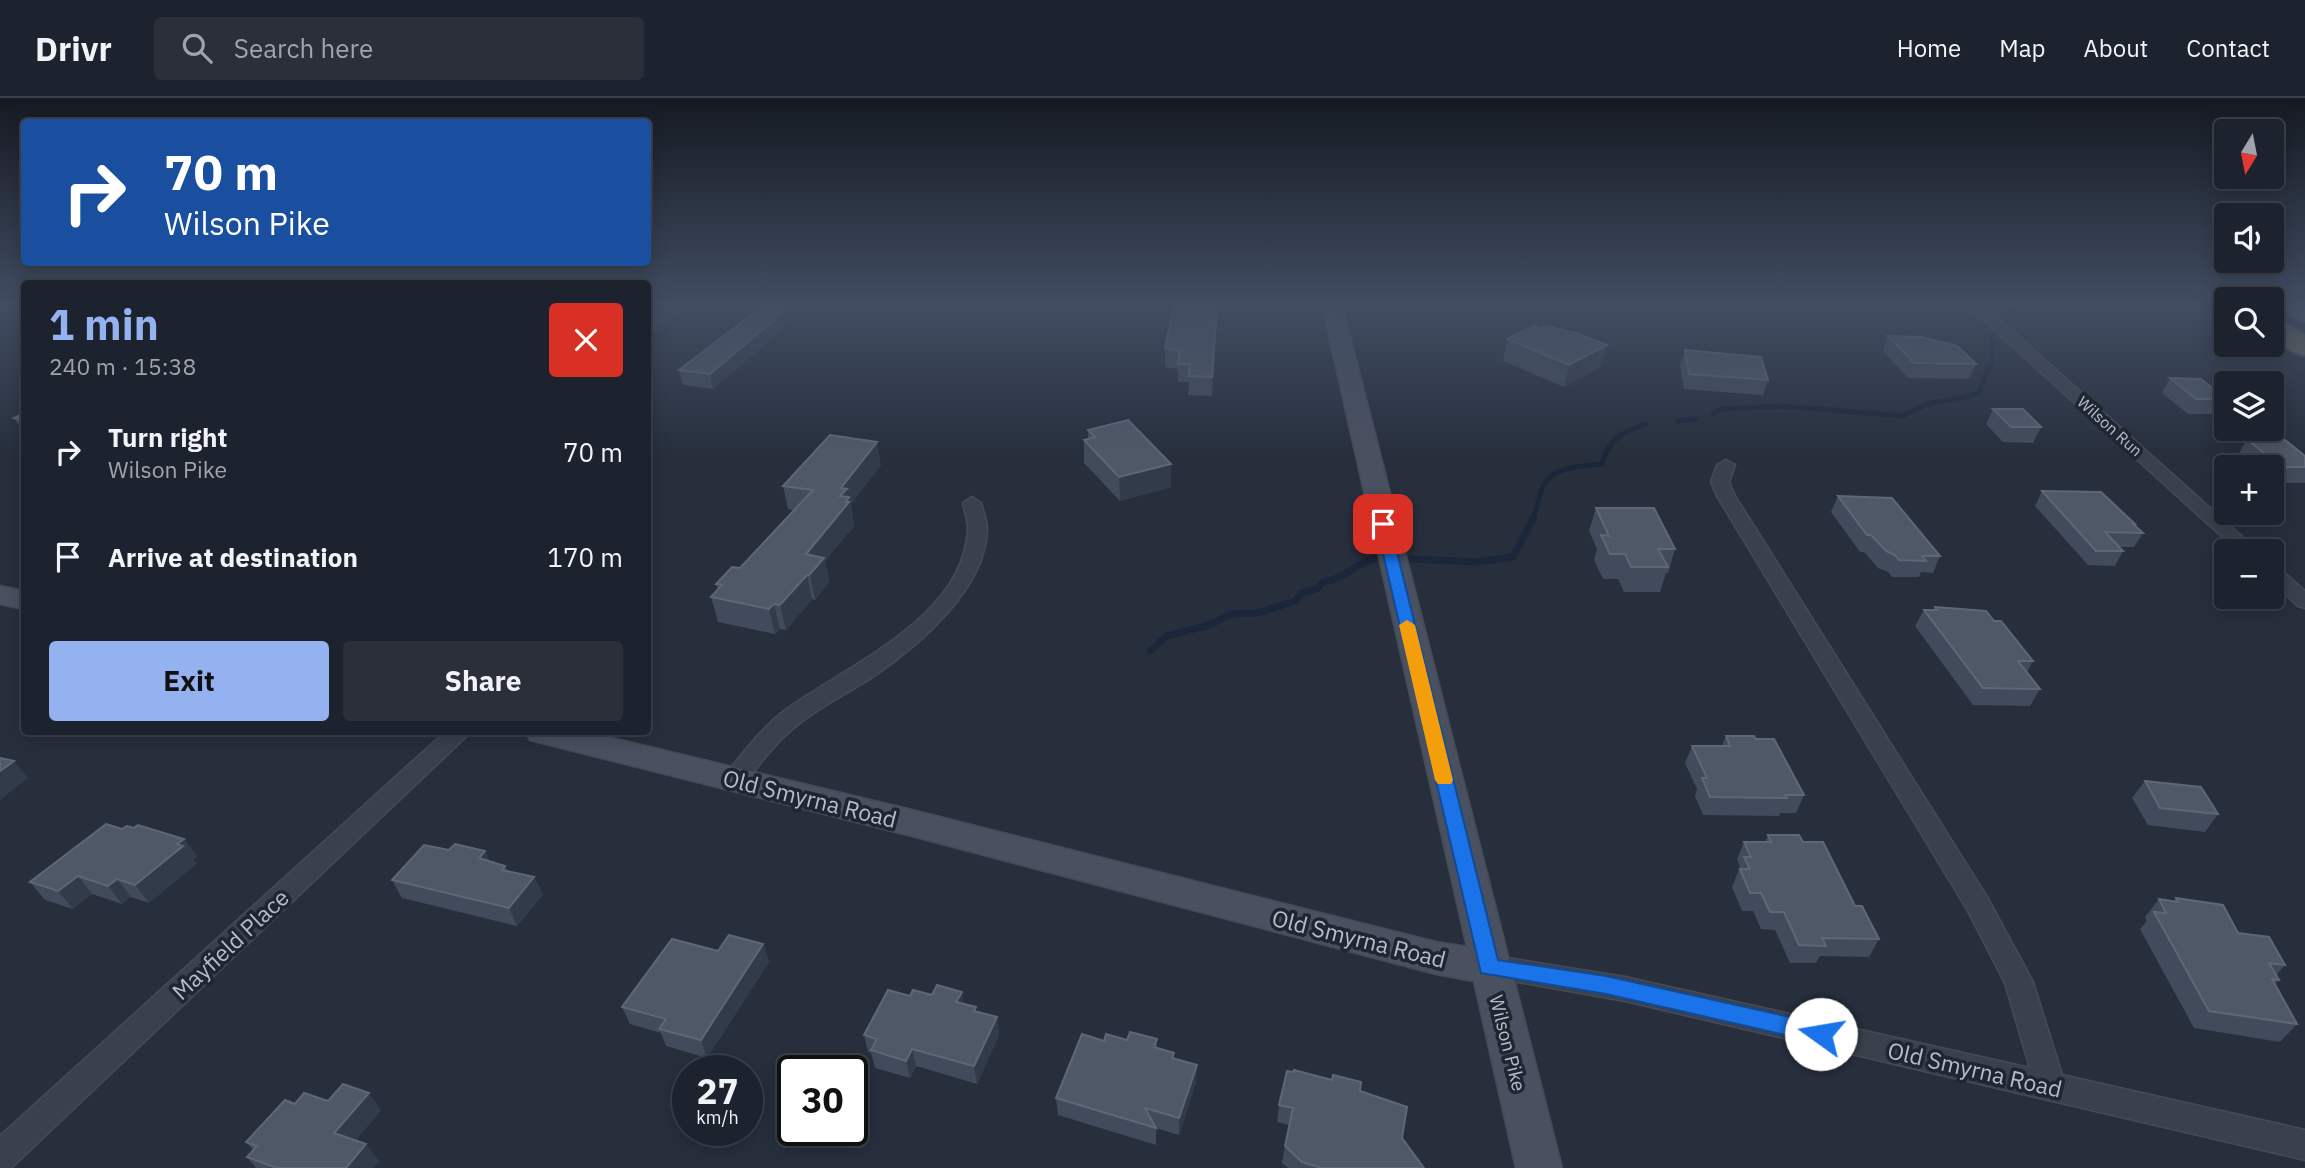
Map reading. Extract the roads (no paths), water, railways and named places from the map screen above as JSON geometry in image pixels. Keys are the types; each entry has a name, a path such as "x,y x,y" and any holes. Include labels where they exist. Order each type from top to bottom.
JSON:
{"main road":[{"name":"Wilson Pike","path":"1344,355 1539,1168"},
{"path":"0,594 21,599"},
{"name":"Old Smyrna Road","path":"554,735 1436,958 1489,967"}],"street":[{"name":"Wilson Run","path":"2031,355 2236,539"},
{"path":"1726,465 1720,482 1726,496 1978,904 2008,958 2019,982 2050,1085"},
{"path":"734,780 764,743 792,717 872,667 904,642 946,600 961,581 978,545 978,517 972,503"},
{"path":"2284,583 2305,602"},
{"name":"Mayfield Place","path":"0,1157 456,735"},
{"name":"Old Smyrna Road","path":"1489,967 1606,985 2305,1145"}],"waterway":[{"path":"1713,413 1722,409 1782,406 1902,416 1928,404 1978,394 1992,355"},
{"path":"1678,421 1696,419"},
{"path":"1532,520 1543,487 1550,477 1563,470 1602,464 1608,448 1618,437 1646,424"},
{"path":"1411,559 1477,562 1513,557 1533,519"},
{"path":"1150,651 1167,636 1209,625 1231,614 1257,613 1295,601 1303,592 1317,589 1323,582 1338,578 1377,558"}]}
